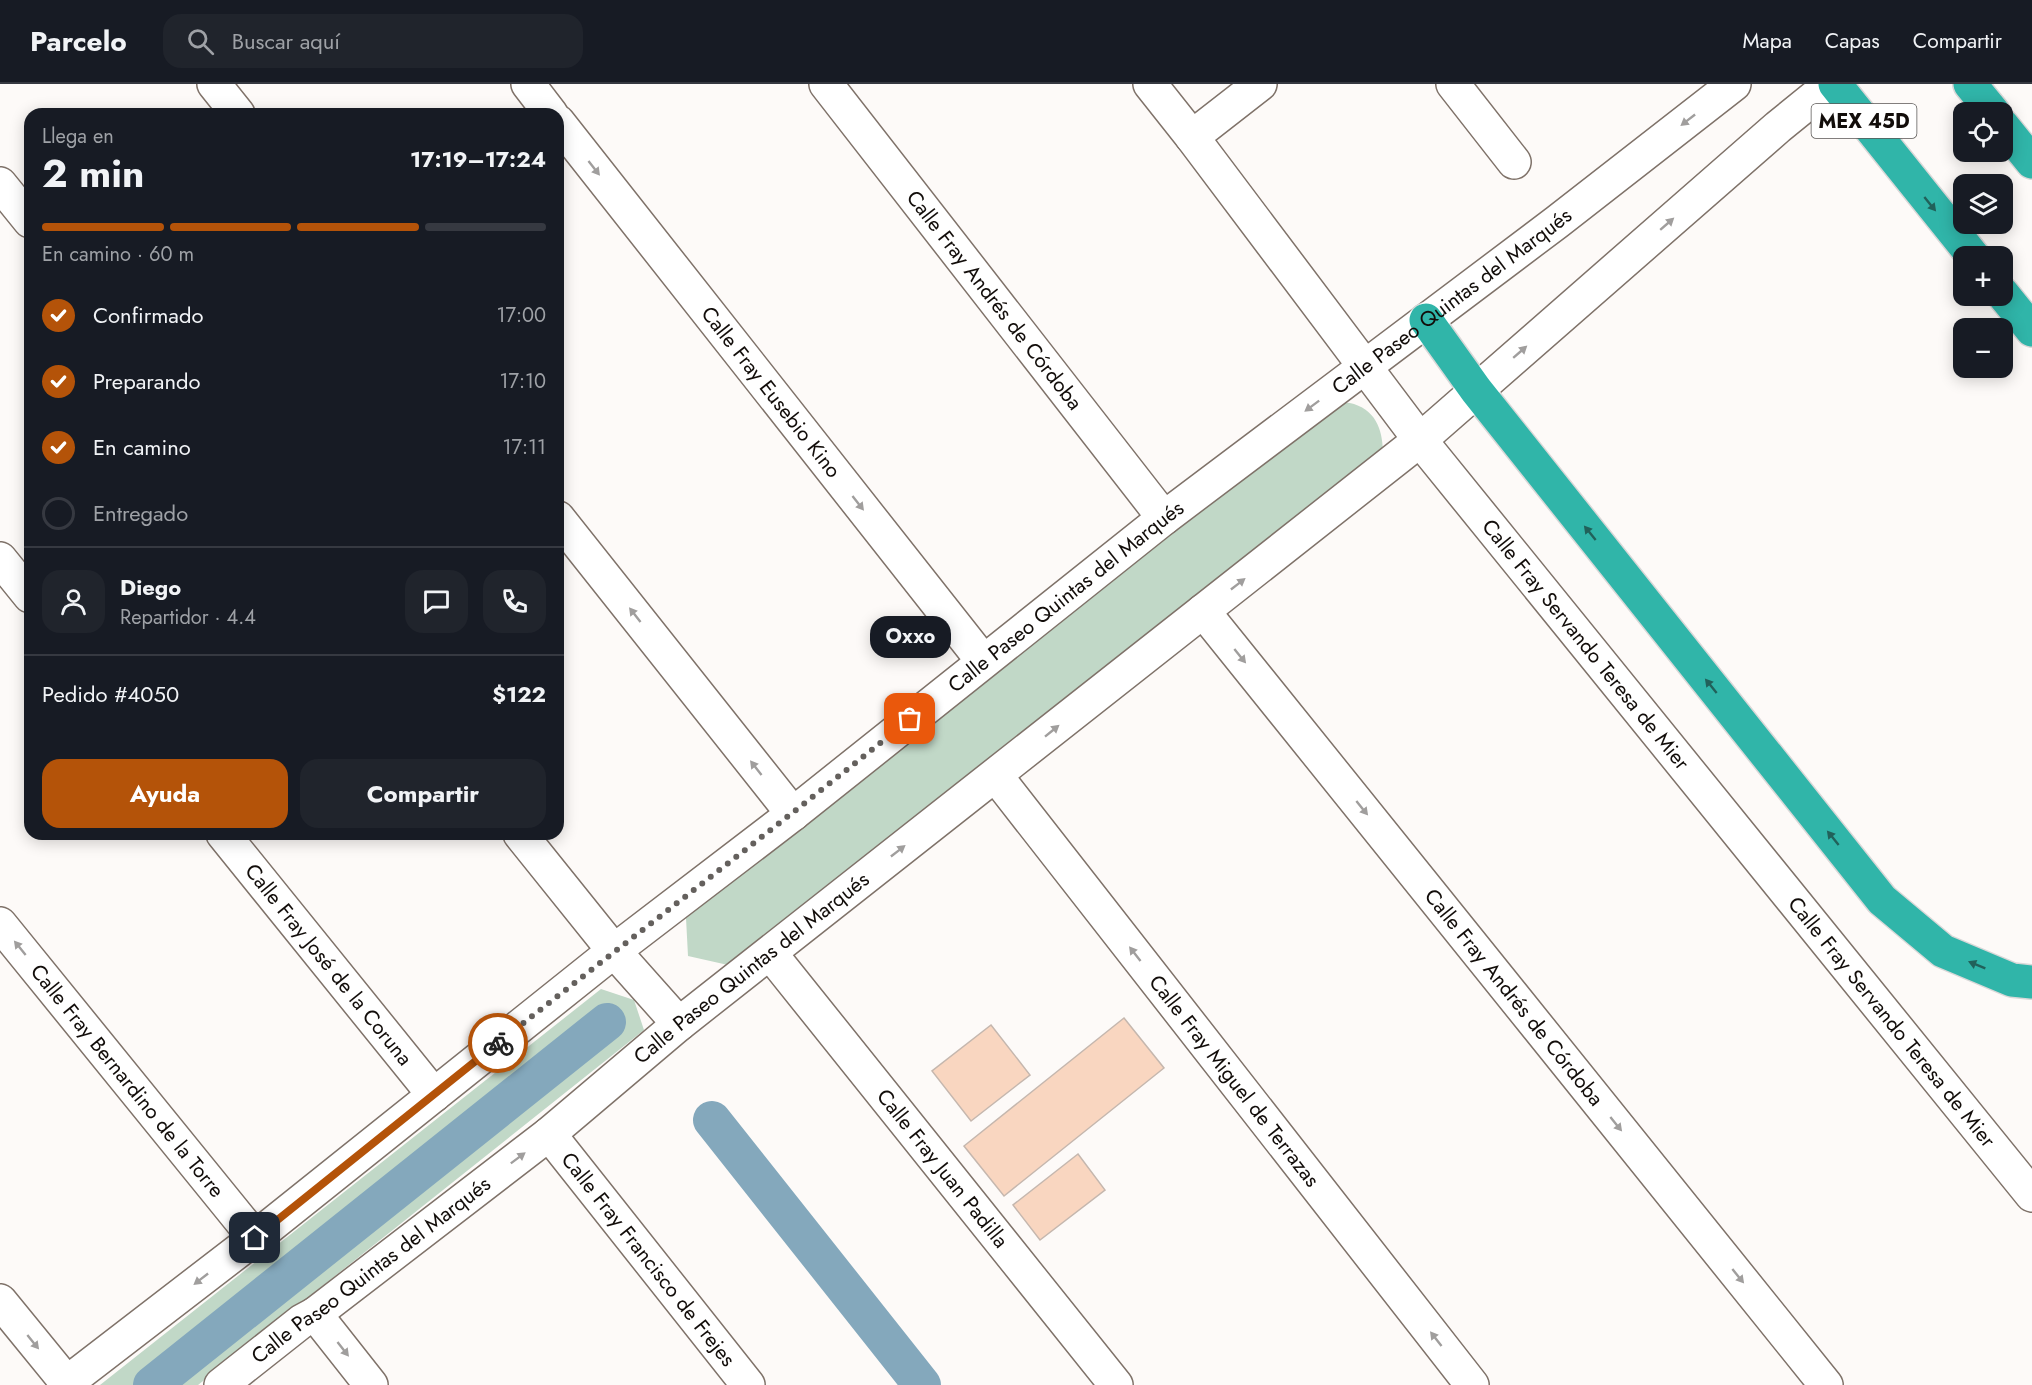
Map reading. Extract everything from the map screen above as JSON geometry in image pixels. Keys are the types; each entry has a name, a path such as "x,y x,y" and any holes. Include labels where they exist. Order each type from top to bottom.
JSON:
{"highway":[{"name":"MEX 45D","path":"1833,84 1964,246"},
{"path":"1970,84 1985,102"},
{"path":"2013,139 2032,162"},
{"path":"2013,306 2032,330"},
{"path":"1426,320 1476,390 1882,900 1943,951 2012,980 2032,982"}],"street":[{"path":"214,84 233,108"},
{"path":"528,84 546,108"},
{"name":"Calle Fray Andrés de Córdoba","path":"826,84 1164,518"},
{"name":"Calle Fray Servando Teresa de Mier","path":"1149,84 1192,137 1420,440 2032,1195"},
{"path":"1192,137 1260,84"},
{"path":"1454,84 1514,162"},
{"name":"Calle Paseo Quintas del Marqués","path":"66,1384 255,1238 614,951 793,814 1164,518 1557,222 1734,84"},
{"name":"Calle Paseo Quintas del Marqués","path":"221,1385 549,1134 679,1024 1420,440 1778,127 1833,84"},
{"name":"Calle Fray Eusebio Kino","path":"564,130 983,661"},
{"path":"0,184 24,214"},
{"path":"564,526 793,814"},
{"path":"0,559 24,589"},
{"name":"Calle Fray Andrés de Córdoba","path":"1203,611 1826,1385"},
{"name":"Calle Fray Miguel de Terrazas","path":"996,776 1472,1385"},
{"name":"Calle Fray José de la Coruna","path":"228,840 434,1095"},
{"path":"525,840 614,951 679,1024"},
{"name":"Calle Fray Bernardino de la Torre","path":"0,924 255,1238"},
{"name":"Calle Fray Juan Padilla","path":"770,953 1116,1385"},
{"name":"Calle Fray Francisco de Frejes","path":"549,1134 748,1385"},
{"path":"0,1300 66,1384"},
{"path":"315,1314 371,1385"}],"green space":[{"path":"1335,403 1352,403 1369,412 1378,424 1383,455 728,965 688,956 686,918"},
{"path":"601,989 634,1000 644,1030 198,1385 100,1385"}],"building":[{"path":"1124,1018 1164,1068 1004,1196 964,1146"},
{"path":"991,1025 1030,1075 971,1121 932,1071"},
{"path":"1078,1154 1105,1190 1040,1240 1013,1205"}],"waterway":[{"path":"152,1385 607,1022"},
{"path":"712,1120 922,1385"}],"way so far":[{"path":"498,1043 793,814 910,719"}],"place":[{"name":"Oxxo","path":"910,719"}],"route":[{"path":"255,1238 498,1043"}]}
